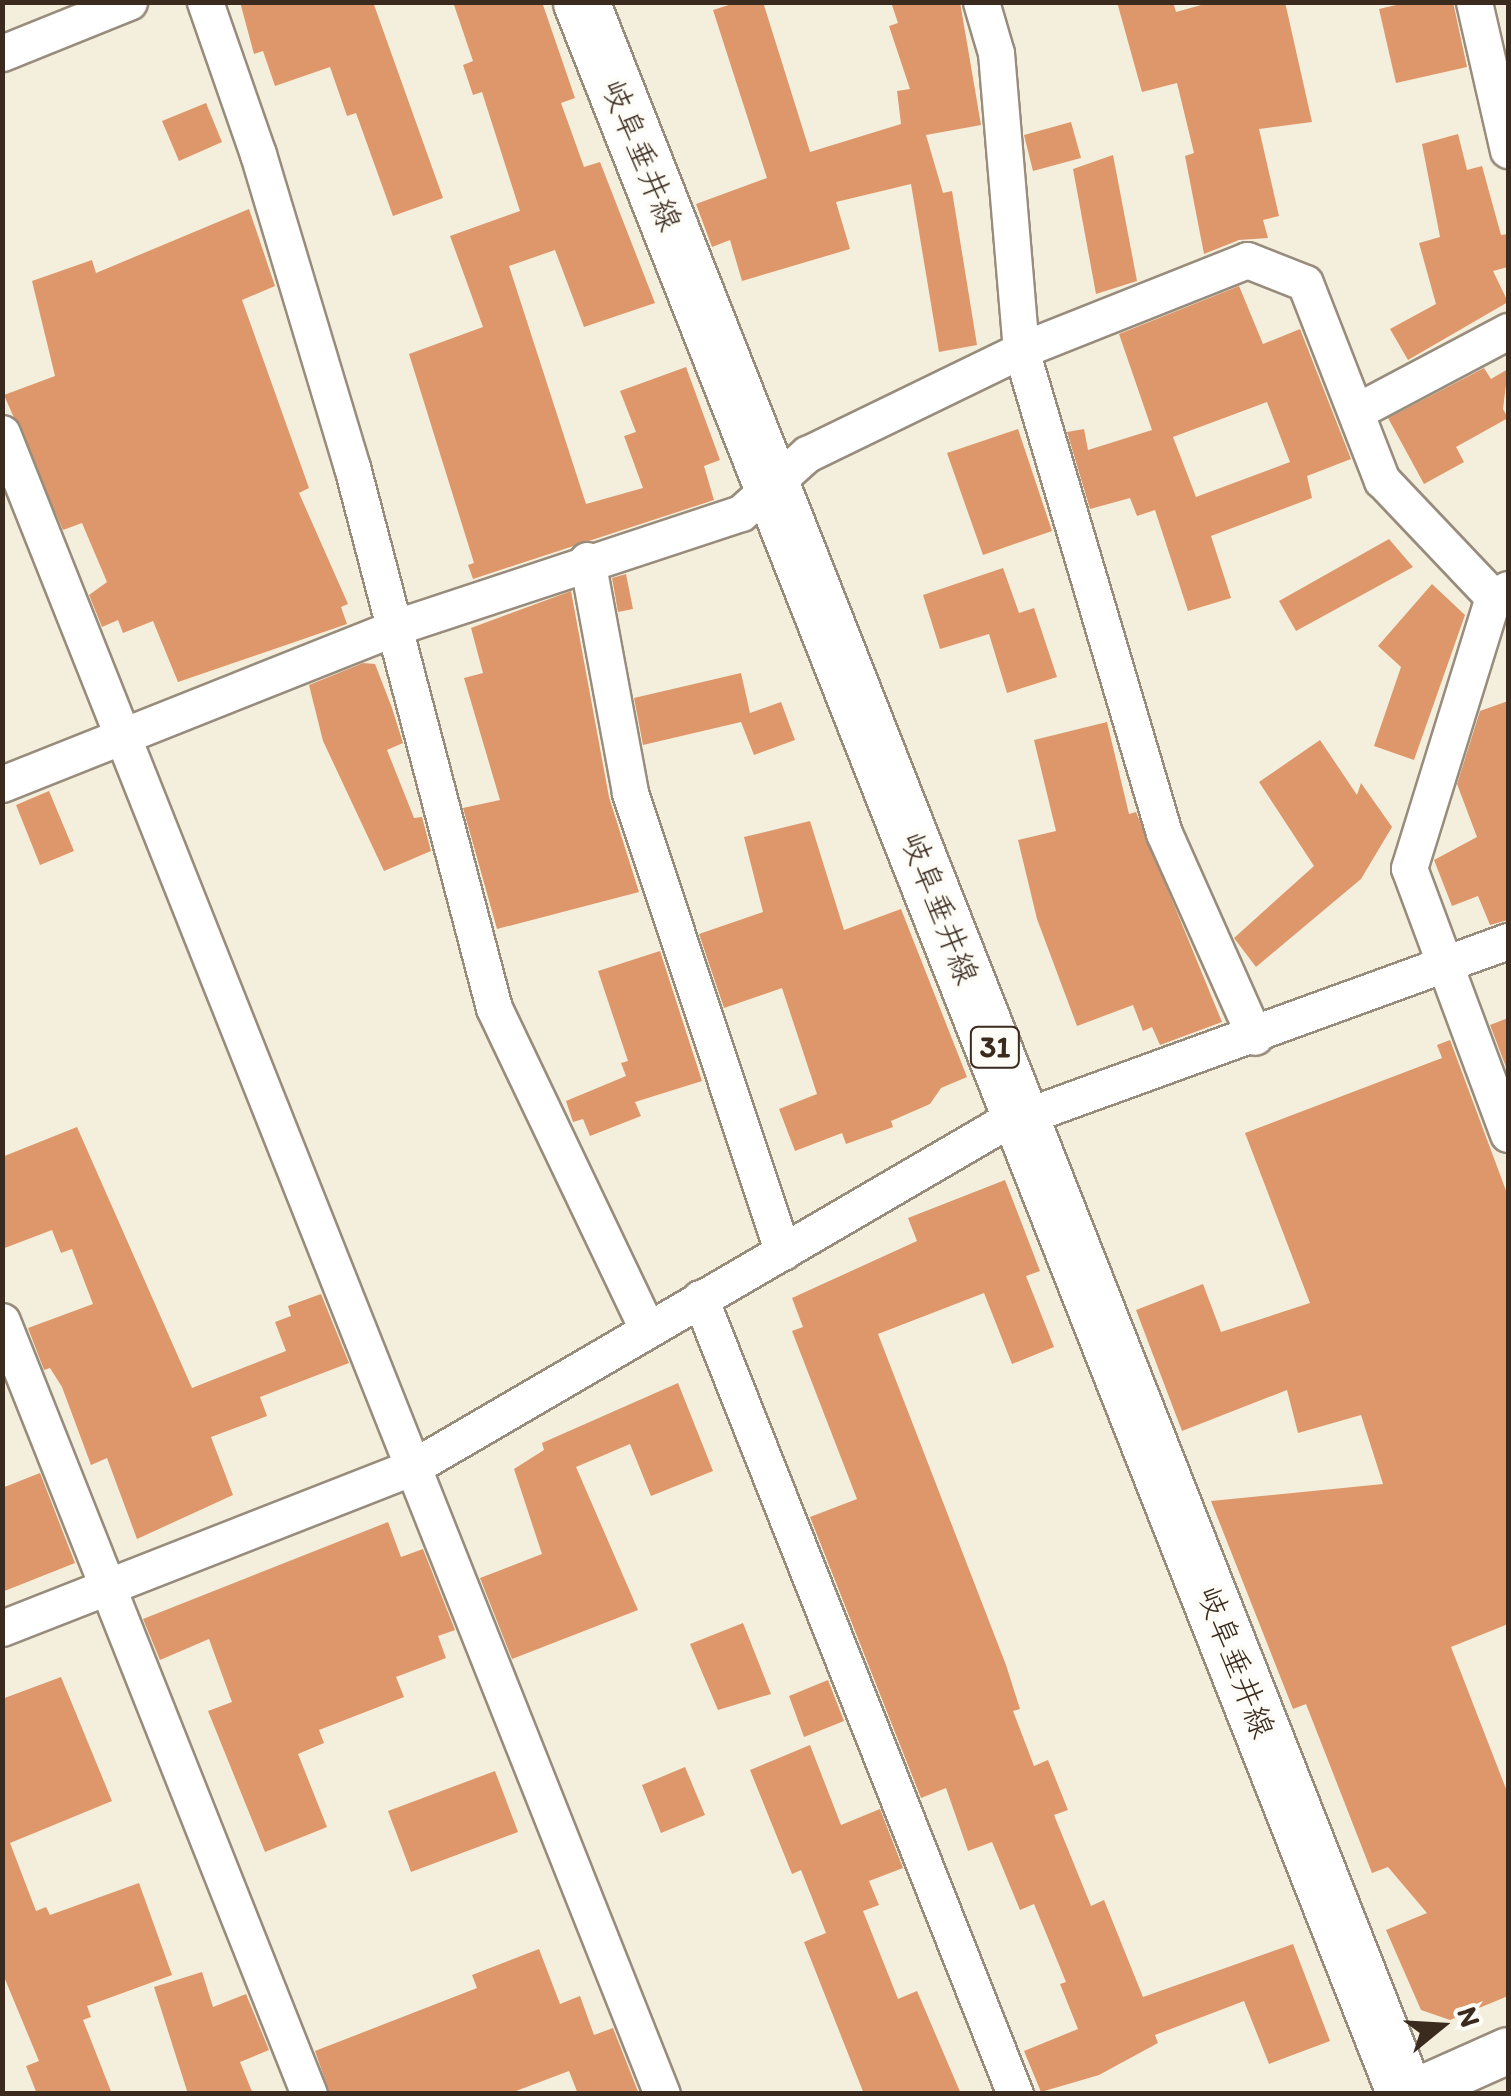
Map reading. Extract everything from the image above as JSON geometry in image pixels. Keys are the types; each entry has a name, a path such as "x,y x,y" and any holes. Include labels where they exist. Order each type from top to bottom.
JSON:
{"main road":[{"name":"岐阜垂井線","path":"581,2 1407,2094"}],"street":[{"path":"2,53 130,2"},
{"path":"205,2 269,190 396,627 494,1008 647,1329"},
{"path":"982,2 996,53 1021,350 1164,832 1255,1036"},
{"path":"1474,2 1508,150"},
{"path":"2,784 396,627 587,560 741,513 807,454 1021,350 1246,260 1304,283 1382,480 1501,593 1409,868 1442,966 1508,1134"},
{"path":"1357,411 1508,331"},
{"path":"2,433 662,2094"},
{"path":"587,560 630,794 782,1252"},
{"path":"2,1628 413,1466 1022,1116 1255,1036 1508,940"},
{"path":"700,1298 1014,2094"},
{"path":"2,1322 309,2094"},
{"path":"1407,2094 1508,2050"}],"building":[{"path":"240,2 373,2 443,198 393,216 356,113 347,116 330,67 275,86 263,51 254,54"},
{"path":"453,2 542,2 575,98 561,103 584,167 600,162 655,303 584,327 555,250 509,266 586,504 643,488 624,436 636,432 620,391 686,367 720,460 704,466 714,500 473,579 468,565 474,563 409,354 483,327 450,236 520,211 482,92 473,95 463,65 473,61"},
{"path":"738,2 763,2 810,152 901,124 897,91 910,89 889,26 898,23 891,2 960,2 981,125 926,135 943,193 952,191 977,345 939,352 911,184 836,202 850,249 742,281 730,240 712,247 696,204 767,178 713,10"},
{"path":"1117,2 1173,2 1176,12 1212,2 1285,2 1312,122 1259,129 1279,216 1263,220 1268,238 1239,240 1204,254 1185,156 1194,153 1177,83 1142,92"},
{"path":"1409,2 1453,2 1467,67 1396,83 1379,9"},
{"path":"206,103 222,142 179,161 162,121"},
{"path":"1071,122 1081,158 1033,171 1024,135"},
{"path":"1458,134 1467,170 1482,166 1501,235 1508,234 1508,267 1493,271 1508,302 1408,360 1390,329 1436,304 1419,243 1440,237 1422,144"},
{"path":"1113,155 1137,281 1096,294 1073,169"},
{"path":"249,209 275,286 242,300 309,488 299,493 348,604 341,607 347,624 178,682 153,621 123,633 118,620 102,627 89,595 107,582 82,523 63,530 4,395 55,376 32,281 92,260 96,273"},
{"path":"1239,286 1263,344 1300,329 1351,459 1307,476 1312,498 1211,536 1231,598 1188,611 1155,510 1137,516 1130,498 1090,509 1067,432 1084,429 1088,450 1152,430 1119,334","holes":["1267,402 1290,462 1196,497 1173,437"]},
{"path":"1484,368 1491,379 1508,369 1503,409 1508,418 1456,447 1464,462 1424,484 1388,418"},
{"path":"1018,429 1052,531 983,555 947,453"},
{"path":"1389,539 1413,567 1296,631 1279,601"},
{"path":"1003,568 1019,613 1034,608 1057,677 1007,693 989,634 940,649 923,595"},
{"path":"626,574 633,609 618,612 612,578"},
{"path":"1432,584 1465,615 1414,760 1374,746 1401,667 1378,646"},
{"path":"571,591 609,797 639,892 497,929 463,808 500,800 464,678 483,673 471,628"},
{"path":"363,663 375,664 392,708 403,743 387,750 414,818 422,817 431,851 384,871 323,741 309,685"},
{"path":"741,673 750,713 781,702 795,740 754,755 741,722 643,745 634,698"},
{"path":"1508,701 1508,920 1490,925 1478,896 1452,906 1434,860 1477,837 1457,784 1480,711"},
{"path":"1107,722 1129,814 1136,812 1222,1022 1160,1045 1152,1027 1143,1031 1133,1005 1077,1026 1037,919 1018,840 1056,831 1034,740"},
{"path":"1320,740 1357,795 1361,783 1392,827 1361,879 1256,967 1234,938 1314,866 1259,782"},
{"path":"49,791 74,851 40,865 16,805"},
{"path":"810,821 844,930 901,909 967,1077 941,1088 930,1104 891,1121 893,1127 846,1144 842,1133 795,1151 779,1109 817,1094 782,988 724,1008 699,934 763,912 744,837"},
{"path":"660,951 702,1081 635,1102 641,1116 590,1136 583,1119 573,1122 566,1101 626,1076 621,1063 628,1061 598,971"},
{"path":"1508,1018 1508,1066 1506,1067 1490,1025"},
{"path":"1450,1040 1508,1196 1508,1624 1451,1647 1508,1794 1508,1996 1450,2020 1421,2010 1386,1930 1427,1913 1388,1867 1372,1873 1306,1704 1293,1709 1211,1501 1383,1484 1361,1415 1298,1433 1287,1390 1182,1431 1136,1310 1203,1284 1221,1332 1310,1303 1245,1133 1442,1058 1437,1045"},
{"path":"77,1127 192,1388 286,1351 275,1322 291,1316 288,1306 321,1294 349,1363 260,1397 267,1416 211,1437 233,1495 137,1539 107,1458 91,1465 62,1387 50,1368 44,1370 28,1328 93,1304 72,1249 61,1253 52,1230 2,1249 2,1157"},
{"path":"1005,1180 1040,1271 1026,1276 1054,1347 1012,1364 984,1293 878,1334 1006,1665 1020,1709 1013,1711 1034,1766 1048,1760 1068,1810 1054,1815 1091,1906 1104,1900 1143,1997 1293,1944 1330,2041 1269,2064 1244,2001 1155,2035 1158,2043 1099,2075 1041,2092 1024,2051 1078,2029 1060,1984 1066,1982 1034,1904 1020,1910 992,1842 968,1851 946,1788 921,1798 810,1517 857,1499 792,1331 803,1327 792,1298 917,1241 908,1218"},
{"path":"678,1383 713,1471 651,1496 630,1444 576,1467 638,1610 512,1659 480,1578 542,1554 514,1469 544,1450 542,1443"},
{"path":"40,1473 75,1563 2,1592 2,1488"},
{"path":"388,1522 401,1557 423,1549 455,1630 438,1636 446,1658 396,1677 404,1697 319,1730 324,1743 298,1754 327,1827 265,1852 208,1711 232,1702 209,1639 160,1660 143,1619"},
{"path":"743,1623 771,1694 718,1710 690,1644"},
{"path":"61,1677 112,1801 10,1843 36,1911 46,1907 50,1915 139,1883 172,1975 87,2006 91,2017 83,2020 112,2094 37,2094 26,2066 39,2061 2,1972 2,1699"},
{"path":"828,1680 844,1721 804,1737 789,1696"},
{"path":"810,1745 841,1825 880,1809 903,1868 869,1881 879,1905 863,1911 898,1999 917,1991 961,2094 864,2094 804,1942 826,1933 801,1870 792,1874 750,1770"},
{"path":"685,1767 705,1815 661,1833 642,1785"},
{"path":"495,1771 518,1832 411,1872 388,1811"},
{"path":"539,1949 560,2004 580,1996 594,2035 613,2028 639,2094 578,2094 569,2071 508,2094 330,2094 315,2051 477,1988 472,1975"},
{"path":"202,1972 213,2007 246,1994 269,2050 240,2062 253,2094 188,2094 154,1987"}]}
